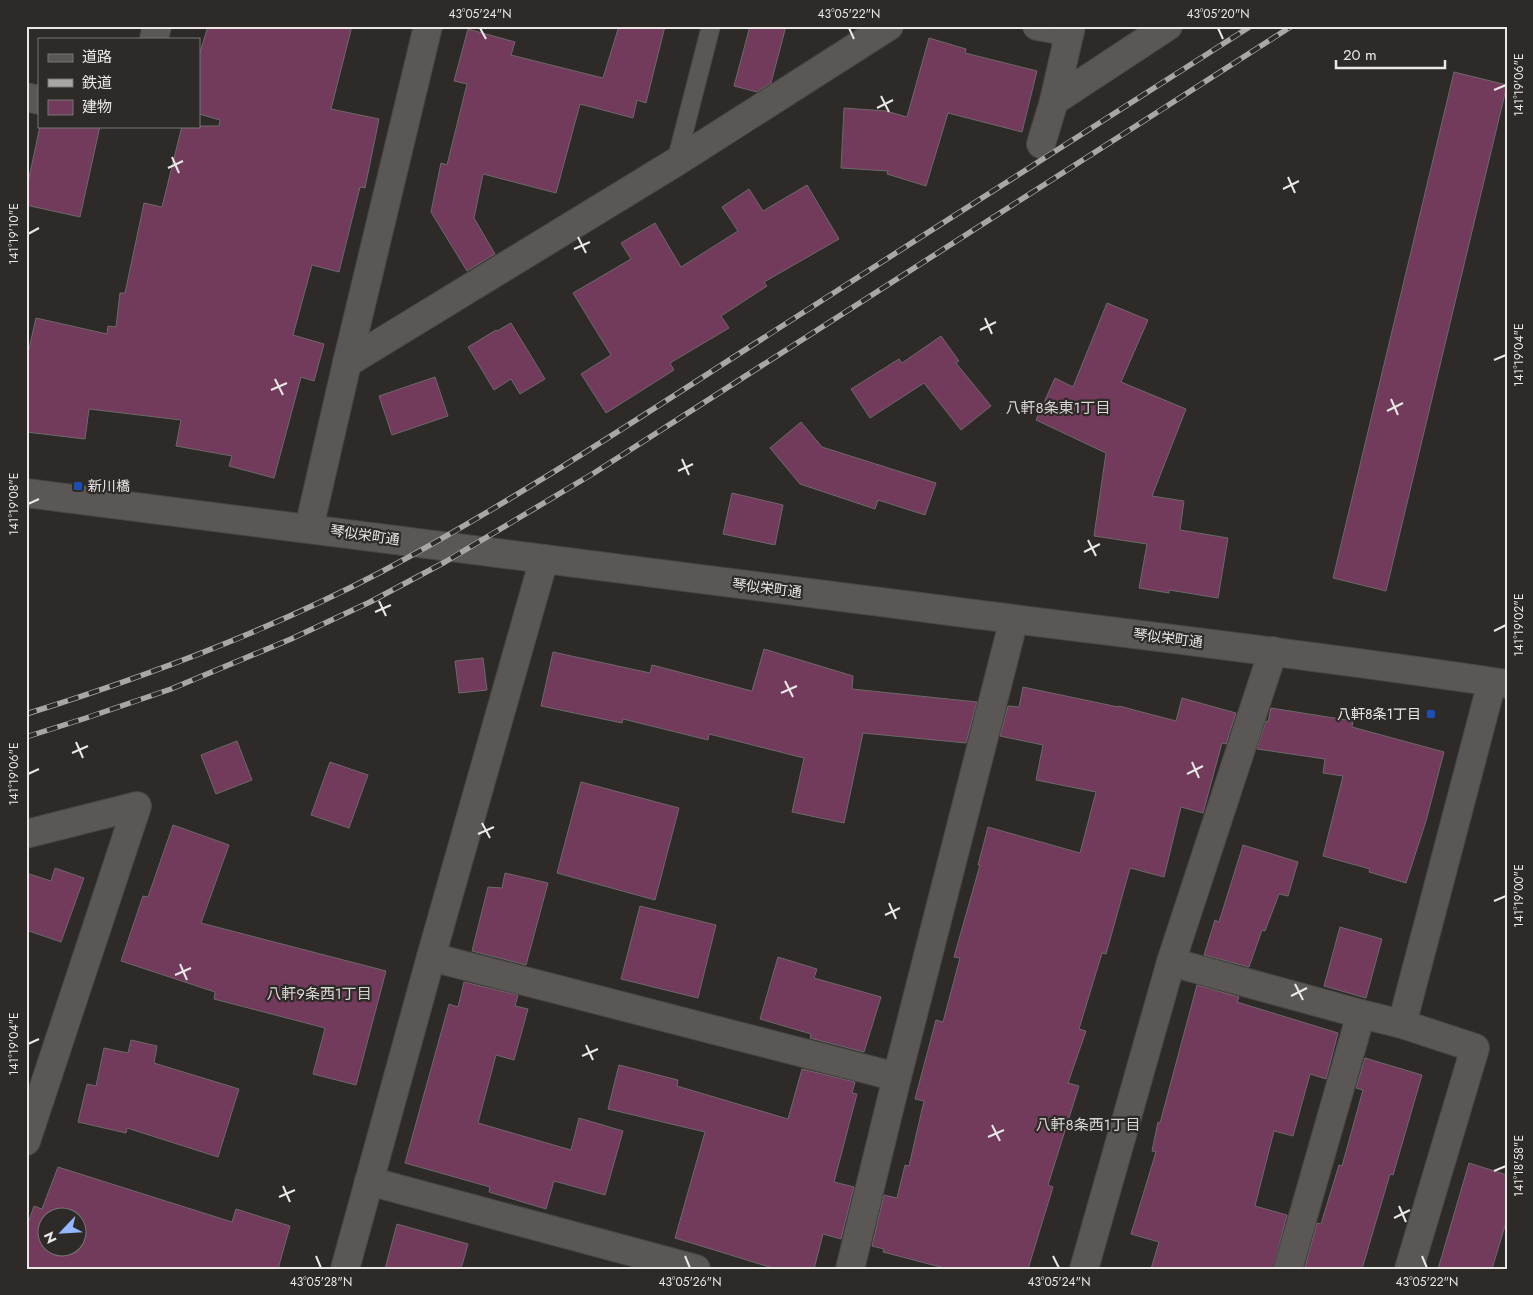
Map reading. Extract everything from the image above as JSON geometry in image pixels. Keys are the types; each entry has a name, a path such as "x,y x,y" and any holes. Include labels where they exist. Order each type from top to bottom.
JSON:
{"street":[{"path":"309,528 428,26"},
{"path":"347,363 676,162 889,26"},
{"path":"1037,26 1070,29 1054,101 1041,144"},
{"path":"1054,101 1168,26"},
{"name":"琴似栄町通","path":"26,493 1273,651 1499,683"},
{"path":"345,1269 544,559"},
{"path":"850,1269 1014,619"},
{"path":"1084,1269 1171,962 1273,651"},
{"path":"1402,1024 1499,683"},
{"path":"26,834 137,806 26,1141"},
{"path":"431,957 897,1077"},
{"path":"1171,962 1402,1024 1475,1048 1410,1269"},
{"path":"1288,1269 1361,1014"},
{"path":"369,1181 696,1269"}],"lane":[{"path":"676,162 711,26"}],"building":[{"path":"208,26 352,26 331,109 379,119 365,188 360,187 339,272 312,265 293,335 324,344 314,381 301,377 274,478 229,466 232,456 176,446 181,420 89,409 85,439 26,432 26,362 36,318 107,334 108,326 116,327 120,293 125,293 144,203 162,207 182,128 219,126 220,120 200,114 200,53"},
{"path":"619,26 665,26 646,103 637,100 633,118 580,104 556,193 483,174 474,218 495,254 467,271 431,212 441,163 447,165 467,84 454,81 468,29 515,42 511,55 603,78"},
{"path":"750,26 786,26 771,83 757,92 734,86"},
{"path":"929,38 966,49 965,53 1037,71 1022,132 948,113 926,186 887,174 888,171 841,168 844,108 886,111 907,117"},
{"path":"1454,72 1507,85 1386,591 1333,578"},
{"path":"40,128 100,128 80,217 26,205 26,192"},
{"path":"807,185 839,239 764,282 767,286 721,316 729,328 670,363 674,370 606,413 581,374 611,355 573,293 631,259 621,243 655,223 681,267 738,231 722,207 749,189 763,211"},
{"path":"1107,303 1148,320 1121,382 1186,409 1152,496 1184,501 1180,530 1228,538 1218,598 1169,590 1169,593 1139,588 1147,544 1094,536 1106,453 1036,420 1055,378 1073,387"},
{"path":"511,323 545,379 520,394 511,379 494,390 468,347"},
{"path":"941,336 959,361 956,363 991,406 961,430 924,383 870,418 851,389 899,359 902,363"},
{"path":"435,377 448,416 392,435 379,396"},
{"path":"801,422 822,447 936,483 925,515 878,500 875,509 800,484 770,448"},
{"path":"732,493 783,505 775,545 723,534"},
{"path":"764,649 853,676 852,689 977,702 966,743 863,733 844,823 792,812 804,758 709,734 708,740 623,719 622,723 541,706 553,652 650,673 652,665 752,691"},
{"path":"483,658 487,690 459,693 455,661"},
{"path":"1023,687 1119,706 1176,721 1182,698 1236,713 1226,744 1222,743 1203,813 1181,807 1164,877 1130,868 1106,954 1102,953 1079,1029 1086,1031 1068,1083 1079,1086 1048,1185 1053,1187 1028,1269 948,1269 883,1252 884,1249 872,1246 884,1195 897,1198 905,1165 909,1166 924,1101 915,1099 936,1020 943,1022 960,958 954,957 980,865 978,865 988,827 1080,853 1096,792 1036,780 1043,745 1000,736 1008,706 1019,707"},
{"path":"1271,708 1353,721 1352,727 1444,752 1426,821 1406,883 1369,872 1370,869 1323,856 1343,776 1323,773 1325,759 1257,749 1266,721 1268,722"},
{"path":"237,741 252,780 216,794 201,755"},
{"path":"330,762 368,775 349,828 311,815"},
{"path":"581,782 679,808 655,900 557,873"},
{"path":"173,825 229,845 201,923 386,971 356,1085 313,1074 325,1028 214,999 215,992 121,961 143,896 148,897"},
{"path":"1243,845 1298,862 1288,896 1279,894 1265,931 1262,930 1249,967 1204,955 1215,920 1219,922"},
{"path":"55,868 84,878 61,942 26,930 26,873 51,881"},
{"path":"505,873 548,883 526,965 472,951 488,887 502,888"},
{"path":"640,906 716,925 698,998 621,979"},
{"path":"1340,927 1382,939 1366,998 1324,986"},
{"path":"778,957 817,969 814,978 881,997 864,1052 810,1038 811,1034 760,1019"},
{"path":"464,982 518,995 515,1006 528,1009 514,1060 496,1055 478,1123 571,1150 579,1118 623,1131 605,1195 554,1181 546,1209 489,1192 490,1187 405,1163 449,1004 458,1007"},
{"path":"1197,985 1239,997 1237,1002 1338,1033 1326,1079 1310,1074 1293,1136 1274,1131 1255,1206 1287,1215 1273,1269 1151,1269 1159,1242 1131,1234 1156,1152 1152,1151 1158,1122 1160,1123"},
{"path":"131,1040 157,1046 154,1063 239,1089 218,1157 127,1128 126,1133 78,1122 87,1084 96,1086 104,1048 128,1053"},
{"path":"1365,1058 1422,1075 1393,1175 1390,1174 1362,1269 1309,1269 1305,1267 1317,1223 1321,1224 1339,1165 1342,1166 1363,1090 1356,1088"},
{"path":"619,1065 678,1080 677,1086 788,1119 802,1069 855,1082 852,1093 857,1094 834,1182 854,1187 841,1239 823,1234 814,1269 776,1269 675,1238 705,1132 608,1109"},
{"path":"1469,1163 1507,1175 1507,1219 1492,1269 1438,1269"},
{"path":"58,1167 232,1222 236,1209 290,1226 278,1269 26,1269 26,1229 34,1206 39,1208 38,1258 88,1258 88,1208 42,1208"},
{"path":"397,1224 468,1244 461,1269 385,1269"}],"railway":[{"path":"26,714 162,668 251,633 381,572 432,544 533,485 1251,26"},
{"path":"26,737 171,689 291,639 370,602 445,562 594,473 1292,26"}],"place":[{"name":"新川橋","path":"78,486"},
{"name":"八軒8条1丁目","path":"1431,714"}],"district":[{"name":"八軒8条東1丁目","path":"1058,408"},
{"name":"八軒9条西1丁目","path":"319,994"},
{"name":"八軒8条西1丁目","path":"1088,1125"}]}
